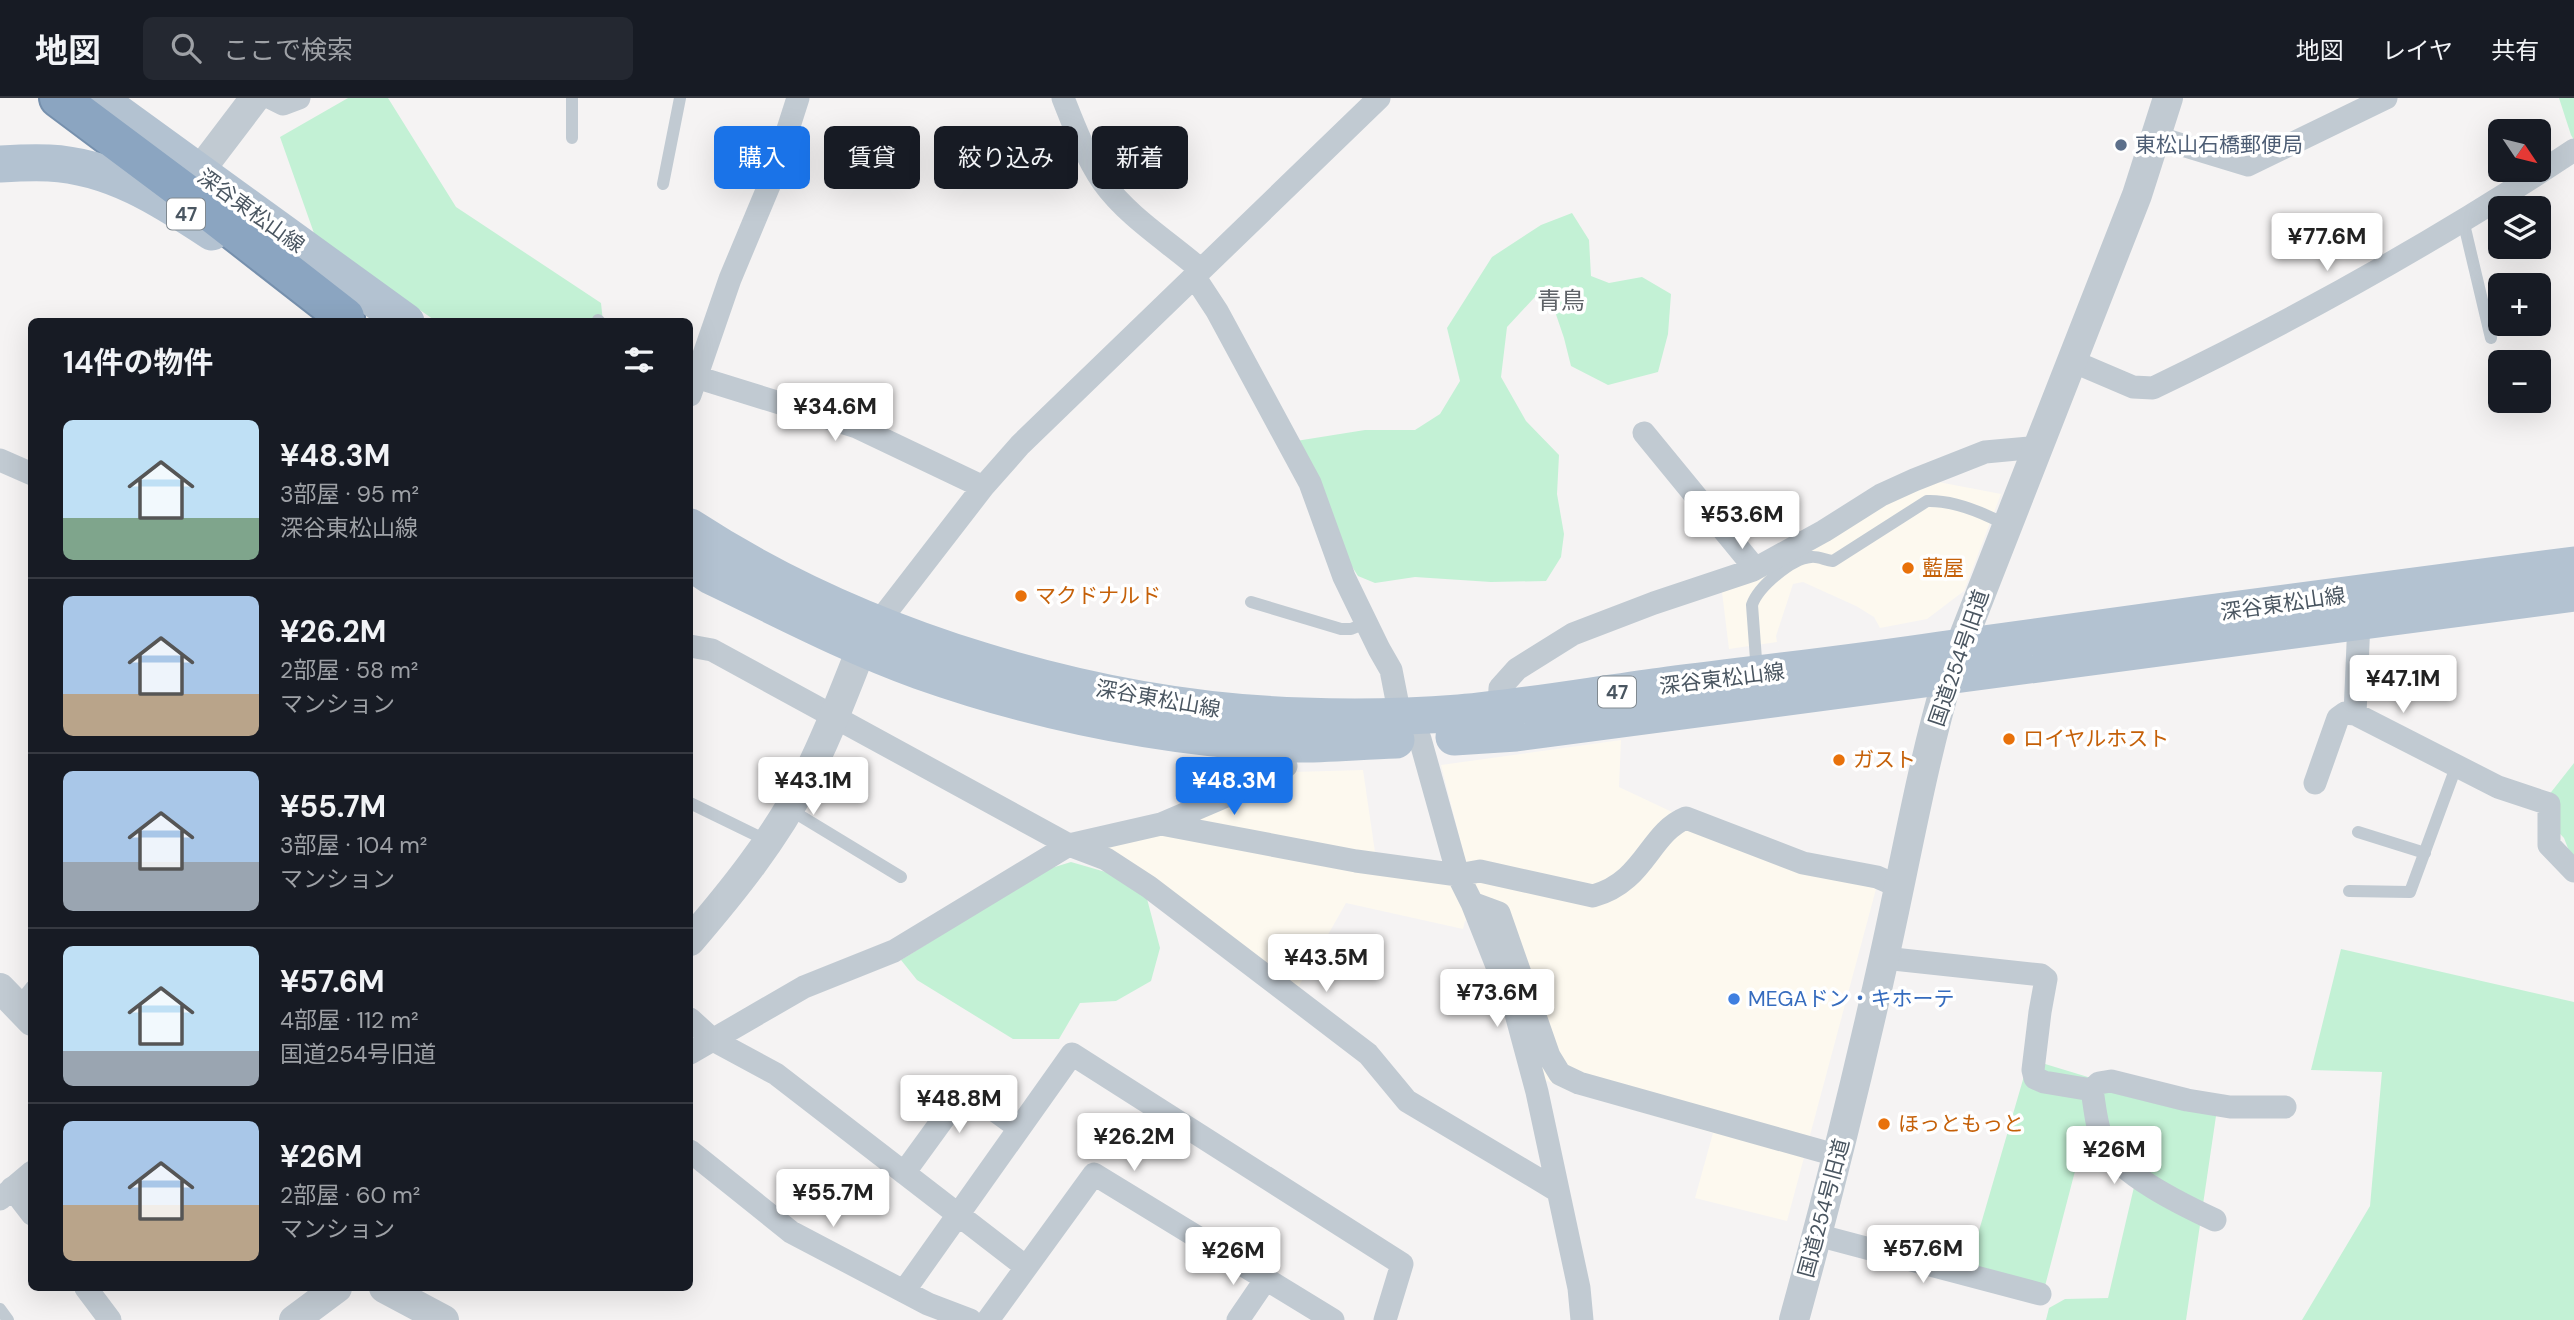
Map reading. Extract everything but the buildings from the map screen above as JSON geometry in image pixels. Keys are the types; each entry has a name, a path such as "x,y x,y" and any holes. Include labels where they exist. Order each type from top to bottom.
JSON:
{"highway":[{"path":"59,98 186,192 345,318"}],"main road":[{"name":"深谷東松山線","path":"97,98 400,318"},
{"name":"深谷東松山線","path":"0,164 50,163 91,169 134,184 179,210 345,318"},
{"name":"深谷東松山線","path":"693,529 869,635"},
{"name":"深谷東松山線","path":"693,564 711,576 869,635 1112,694 1212,710 1516,733 2574,565"},
{"name":"深谷東松山線","path":"1410,727 1499,708 1758,675 1953,662 2359,621 2574,593"}],"street":[{"path":"198,173 255,98"},
{"path":"271,98 283,104 299,98"},
{"path":"798,98 773,176 730,279 693,386 857,427 983,487"},
{"path":"1063,98 1077,134 1103,182 1197,273 1310,483 1344,577 1391,670 1458,875 1472,903 1516,1014 1537,1091 1579,1288 1583,1320"},
{"path":"699,925 768,841 805,781 869,635 983,487 1020,446 1379,98"},
{"name":"国道254号旧道","path":"1794,1320 1839,1156 1935,723 1953,662 2137,195 2168,98"},
{"path":"2156,137 2248,165 2386,98"},
{"path":"2072,361 2133,387 2153,388 2298,315 2463,220 2573,152"},
{"path":"1644,433 1749,561 1753,570"},
{"path":"1499,708 1500,688 1517,669 1573,634 1753,570 1807,541 1881,495 1914,480 1985,452 2039,447"},
{"path":"1,463 28,473"},
{"path":"2355,714 2359,621"},
{"path":"693,647 712,650 1069,845 1106,859 1149,887 1368,1054 1407,1101 1558,1191"},
{"path":"2315,783 2338,718 2345,713 2355,714 2498,787 2549,804 2549,845 2574,871"},
{"path":"693,1051 804,987 894,951 1069,845 1161,824 1238,791 1286,766"},
{"path":"1161,824 1356,861 1458,875 1480,871 1593,896 1608,892 1625,882 1675,822 1686,818 1803,863 1877,877 1900,887"},
{"path":"1472,903 1499,913 1549,1056 1560,1074 1579,1083 1839,1156"},
{"path":"1884,958 2041,975 2046,979 2033,1070 2035,1078 2092,1090"},
{"path":"693,1022 713,1040 776,1074 1026,1267"},
{"path":"904,1291 1072,1054 1402,1264 1385,1320"},
{"path":"2092,1090 2099,1083 2111,1081 2187,1100 2230,1107 2286,1107"},
{"path":"904,1173 965,1089 1019,1128"},
{"path":"2092,1090 2104,1144 2124,1167 2179,1203 2215,1220"},
{"path":"693,1153 791,1232 928,1304 970,1320"},
{"path":"988,1320 1094,1174 1333,1320"},
{"path":"28,1175 6,1193 28,1211"},
{"path":"1817,1235 2040,1294"},
{"path":"1238,1320 1265,1279"},
{"path":"88,1291 110,1320"},
{"path":"297,1319 333,1291"},
{"path":"390,1291 443,1320"}],"lane":[{"path":"572,98 572,138"},
{"path":"663,184 680,98"},
{"path":"2463,220 2491,338"},
{"path":"1758,675 1752,605 1755,595 1765,584 1785,570 1807,557 1833,561 1927,501 1941,500 1992,517 2008,526"},
{"path":"1251,602 1340,629 1351,629 1366,623"},
{"path":"2349,891 2410,892 2456,767"},
{"path":"693,804 768,841"},
{"path":"788,808 901,877"},
{"path":"2358,832 2425,853"},
{"path":"0,1309 8,1320"}],"shaded area":[{"path":"1928,480 2001,494 1964,591 1927,619 1880,628 1874,617 1856,606 1803,582 1793,584 1776,636 1777,642 1729,649 1721,584"},
{"path":"1621,740 1619,787 1672,812 1685,828 1876,889 1787,1221 1695,1198 1713,1133 1569,1091 1539,1077 1482,916 1465,921 1463,929 1346,903 1296,991 1096,847 1293,772 1363,770 1376,859 1467,867 1441,765"}],"green space":[{"path":"348,98 388,98 456,207 601,303 603,318 431,318 315,236 280,137"},
{"path":"2559,98 2574,98 2574,140 2571,135"},
{"path":"1572,213 1589,240 1591,276 1609,283 1642,277 1671,294 1668,334 1658,372 1608,385 1571,366 1546,285 1507,327 1501,377 1526,421 1559,455 1557,494 1564,534 1561,557 1546,581 1491,582 1415,577 1375,583 1358,576 1344,554 1296,441 1365,430 1415,430 1440,414 1460,381 1447,328 1492,257 1541,225"},
{"path":"2574,763 2574,864 2564,838 2537,810"},
{"path":"1071,862 1116,875 1146,895 1160,948 1151,981 1116,1001 1080,1003 1059,1039 1013,1039 917,980 901,960 1045,870"},
{"path":"2341,949 2574,1002 2574,1320 2302,1320 2370,1206 2382,1072 2311,1070"},
{"path":"2029,1059 2216,1116 2186,1320 2046,1320 2049,1308 2065,1299 2108,1298 2138,1170 2086,1129 2045,1286 1969,1265"}],"place":[{"name":"東松山石橋郵便局","path":"2121,145"},
{"name":"藍屋","path":"1908,568"},
{"name":"マクドナルド","path":"1021,596"},
{"name":"ロイヤルホスト","path":"2009,739"},
{"name":"ガスト","path":"1839,760"},
{"name":"MEGAドン・キホーテ","path":"1734,999"},
{"name":"ほっともっと","path":"1884,1124"}],"district":[{"name":"青鳥","path":"1561,301"}]}
